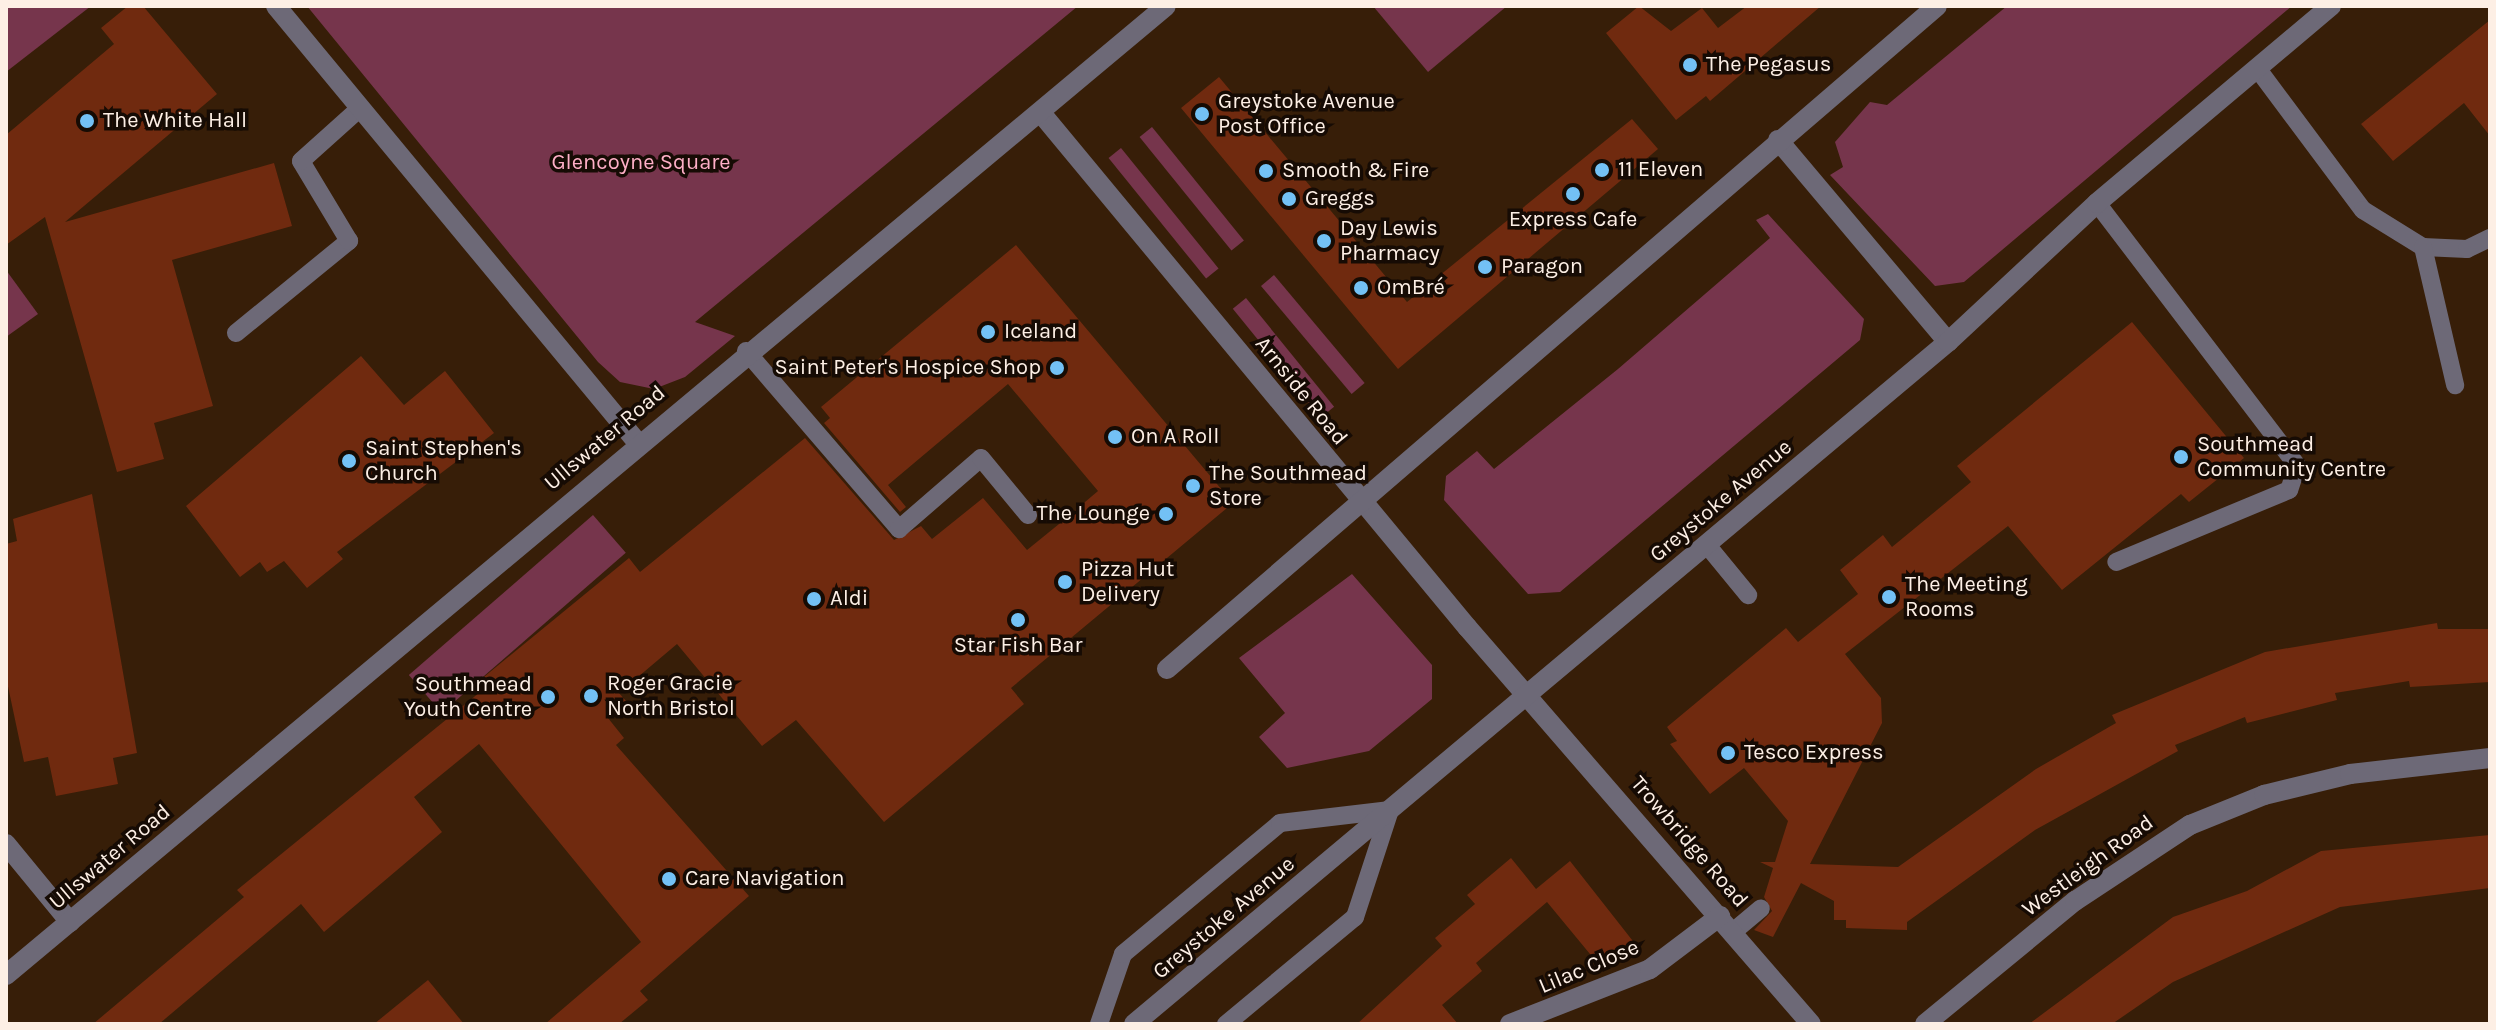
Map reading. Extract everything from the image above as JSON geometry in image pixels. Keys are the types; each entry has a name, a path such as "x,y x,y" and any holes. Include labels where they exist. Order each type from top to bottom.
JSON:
{"street":[{"path":"276,6 637,442"},
{"name":"Ullswater Road","path":"6,975 637,442 1041,113 1166,6"},
{"path":"1167,669 1937,6"},
{"name":"Greystoke Avenue","path":"1134,1024 1948,342 2097,203 2331,6"},
{"name":"Arnside Road","path":"1041,113 1528,694"},
{"path":"1778,140 1948,342"},
{"name":"Trowbridge Road","path":"1528,694 1811,1024"},
{"name":"Westleigh Road","path":"1925,1024 2075,901 2190,825 2350,774 2490,758"},
{"path":"6,844 70,922"},
{"name":"Lilac Close","path":"1510,1024 1650,969 1727,923"}],"lane":[{"path":"2257,68 2363,210 2423,247 2467,249 2490,238"},
{"path":"236,333 349,241 301,161 360,108"},
{"path":"2097,203 2297,466 2289,490 2116,562"},
{"path":"2423,247 2455,385"},
{"path":"746,351 899,529 981,458 1028,515"},
{"path":"1707,545 1748,595"},
{"path":"1099,1024 1123,954 1280,823 1390,810 1355,917 1226,1024"},
{"path":"1727,923 1761,908"}],"green space":[{"path":"6,6 91,6 6,72"},
{"name":"Glencoyne Square","path":"307,6 1078,6 695,322 735,336 685,377 654,389 620,382 598,362"},
{"path":"1373,6 1507,6 1428,72"},
{"path":"2007,6 2292,6 1964,282 1935,286 1830,175 1843,167 1835,142 1870,102 1887,105"},
{"path":"1152,127 1244,240 1231,251 1140,137"},
{"path":"1121,148 1219,268 1206,279 1109,158"},
{"path":"1768,214 1864,319 1860,340 1560,592 1528,594 1444,500 1446,476 1477,451 1494,469 1618,369 1770,238 1756,220"},
{"path":"6,270 38,314 6,337"},
{"path":"1274,275 1365,383 1352,394 1261,286"},
{"path":"1246,298 1334,407 1321,417 1233,309"},
{"path":"593,515 626,553 442,713 409,675"},
{"path":"1352,574 1432,665 1432,699 1369,751 1287,768 1259,737 1285,713 1239,658"}],"building":[{"path":"128,6 143,6 217,94 65,222 274,163 292,226 172,260 213,406 154,423 164,459 117,472 45,217 6,245 6,135 114,44 101,28"},
{"name":"The Pegasus","path":"1639,6 1671,31 1702,8 1718,28 1747,6 1821,6 1710,101 1706,96 1676,120 1606,33"},
{"path":"2490,20 2490,136 2464,103 2393,161 2361,124"},
{"path":"1219,77 1407,302 1632,119 1658,149 1398,369 1181,108"},
{"path":"1016,245 1233,503 1011,688 1024,704 953,764 884,822 796,720 762,746 677,644 619,693 627,702 608,718 624,738 616,745 749,896 640,991 648,1000 619,1024 545,1024 641,942 479,744 414,797 442,832 324,932 301,904 159,1024 93,1024 244,897 237,890 485,688 479,681 629,558 640,572 805,438 894,540 921,526 932,539 983,498 1027,550 1059,524 1098,491 1008,384 888,485 906,507 900,512 824,423 830,418 821,407"},
{"path":"2132,322 2244,458 2189,502 2181,494 2062,590 2008,526 1845,654 1881,698 1882,723 1810,864 1898,867 2036,769 2116,723 2112,715 2265,652 2437,623 2438,629 2490,629 2490,682 2410,687 2409,681 2335,693 2337,700 2247,723 2245,717 2175,745 2178,751 2035,830 1907,922 1907,930 1846,928 1846,920 1834,920 1834,901 1801,883 1773,937 1754,930 1772,911 1764,897 1773,868 1760,862 1775,862 1788,821 1744,768 1710,794 1670,744 1677,741 1667,727 1786,628 1798,642 1858,594 1840,570 1883,535 1892,547 1971,482 1957,466"},
{"name":"Saint Stephen's Church","path":"361,356 404,405 445,371 494,433 337,552 343,559 307,588 284,561 267,572 260,562 240,577 186,506"},
{"path":"92,494 137,753 113,758 118,784 56,796 48,757 24,762 6,677 6,544 17,541 13,519"},
{"path":"2490,835 2490,888 2340,907 2173,982 2112,1024 2029,1024 2173,917 2247,891 2321,851"},
{"path":"1511,858 1536,889 1570,861 1636,945 1604,971 1547,902 1476,963 1482,971 1442,1005 1458,1024 1357,1024 1442,946 1435,938 1475,904 1467,895"},
{"path":"428,980 464,1024 374,1024"}],"place":[{"name":"The Pegasus","path":"1690,65"},
{"name":"Greystoke Avenue Post Office","path":"1202,114"},
{"name":"The White Hall","path":"87,121"},
{"name":"11 Eleven","path":"1602,170"},
{"name":"Smooth & Fire","path":"1266,171"},
{"name":"Express Cafe","path":"1573,194"},
{"name":"Greggs","path":"1289,199"},
{"name":"Day Lewis Pharmacy","path":"1324,241"},
{"name":"Paragon","path":"1485,267"},
{"name":"OmBré","path":"1361,288"},
{"name":"Iceland","path":"988,332"},
{"name":"Saint Peter's Hospice Shop","path":"1057,368"},
{"name":"On A Roll","path":"1115,437"},
{"name":"Southmead Community Centre","path":"2181,457"},
{"name":"Saint Stephen's Church","path":"349,461"},
{"name":"The Southmead Store","path":"1193,486"},
{"name":"The Lounge","path":"1166,514"},
{"name":"Pizza Hut Delivery","path":"1065,582"},
{"name":"The Meeting Rooms","path":"1889,597"},
{"name":"Aldi","path":"814,599"},
{"name":"Star Fish Bar","path":"1018,620"},
{"name":"Roger Gracie North Bristol","path":"591,696"},
{"name":"Southmead Youth Centre","path":"548,697"},
{"name":"Tesco Express","path":"1728,753"},
{"name":"Care Navigation","path":"669,879"}]}
